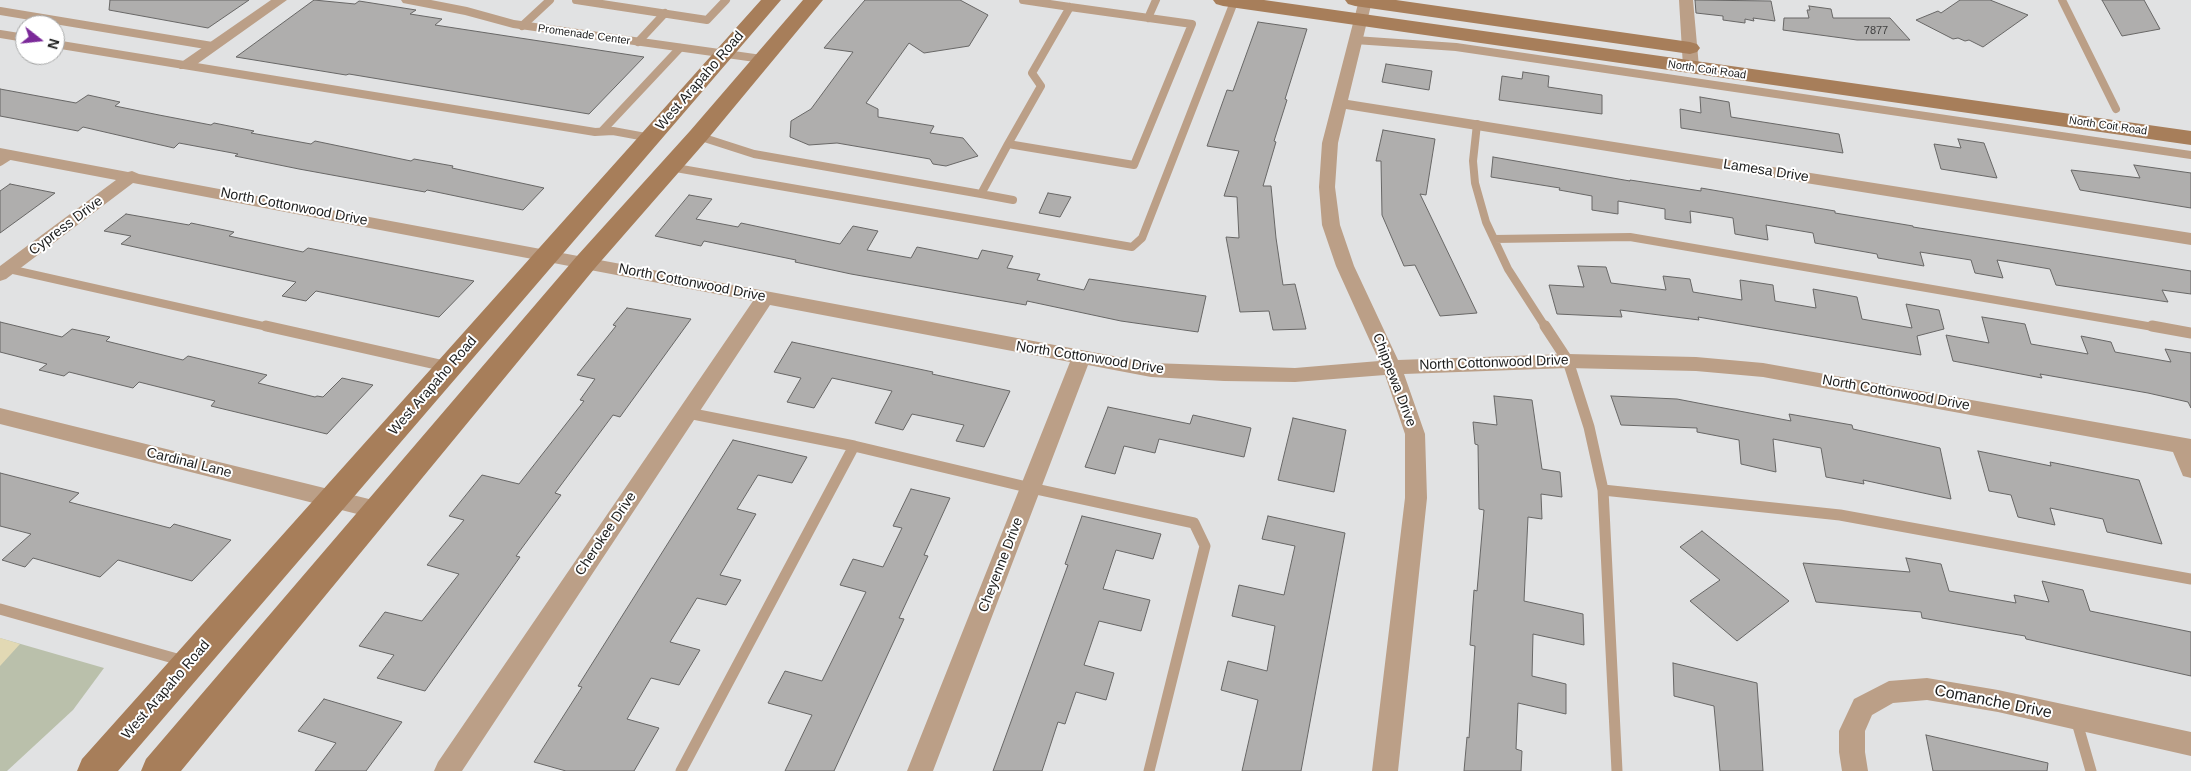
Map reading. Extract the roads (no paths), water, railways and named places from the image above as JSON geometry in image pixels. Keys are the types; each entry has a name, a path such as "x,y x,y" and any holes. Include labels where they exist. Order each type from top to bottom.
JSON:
{"main road":[{"name":"West Arapaho Road","path":"95,771 771,0"},
{"path":"159,771 586,262 698,136 813,0"},
{"name":"North Coit Road","path":"1228,1 1359,15 2191,119"},
{"name":"North Coit Road","path":"1691,58 2191,138"}],"street":[{"path":"185,66 280,0"},
{"name":"Promenade Center","path":"408,0 467,11 522,26 762,59"},
{"path":"1686,0 1691,58"},
{"name":"Chippewa Drive","path":"1359,15 1330,143 1327,187 1331,225 1346,266 1392,367 1415,434 1416,498 1385,771"},
{"name":"Lamesa Drive","path":"1340,102 2191,239"},
{"name":"North Cottonwood Drive","path":"4,156 132,176 1151,370 1295,375 1392,367 1568,360 1688,364 1763,370 2186,446"},
{"name":"Cypress Drive","path":"4,272 132,176"},
{"name":"Cherokee Drive","path":"447,771 766,297"},
{"name":"Cheyenne Drive","path":"920,771 1081,358"},
{"name":"Cardinal Lane","path":"0,416 377,510"},
{"path":"2186,446 2191,470"},
{"name":"Comanche Drive","path":"1855,771 1852,752 1852,731 1863,707 1889,692 1928,689 1998,701 2191,744"}],"lane":[{"path":"522,26 550,0"},
{"path":"576,0 708,20 726,0"},
{"path":"1008,144 1134,165 1192,24 1023,0"},
{"path":"1148,18 1156,0"},
{"path":"2062,0 2116,109"},
{"path":"670,167 1132,247 1138,244 1142,238 1228,1"},
{"path":"981,194 1041,86 1032,73 1070,7"},
{"path":"0,11 212,46"},
{"path":"638,42 665,13"},
{"path":"1359,15 1456,47 2191,155"},
{"path":"0,34 15,36"},
{"path":"65,46 602,132 651,138"},
{"path":"602,132 680,48"},
{"path":"1478,124 1473,161 1474,183 1486,222 1508,269 1568,360 1589,427 1603,490 1617,771"},
{"path":"698,136 754,154 1013,200"},
{"path":"1494,239 1630,236 2191,333"},
{"path":"4,272 450,367"},
{"path":"688,413 854,446 1031,488 1194,523 1205,546 1149,771"},
{"path":"681,771 854,446"},
{"path":"1603,490 1840,515 2191,579"},
{"path":"0,609 190,663"},
{"path":"2075,718 2092,771"}]}
